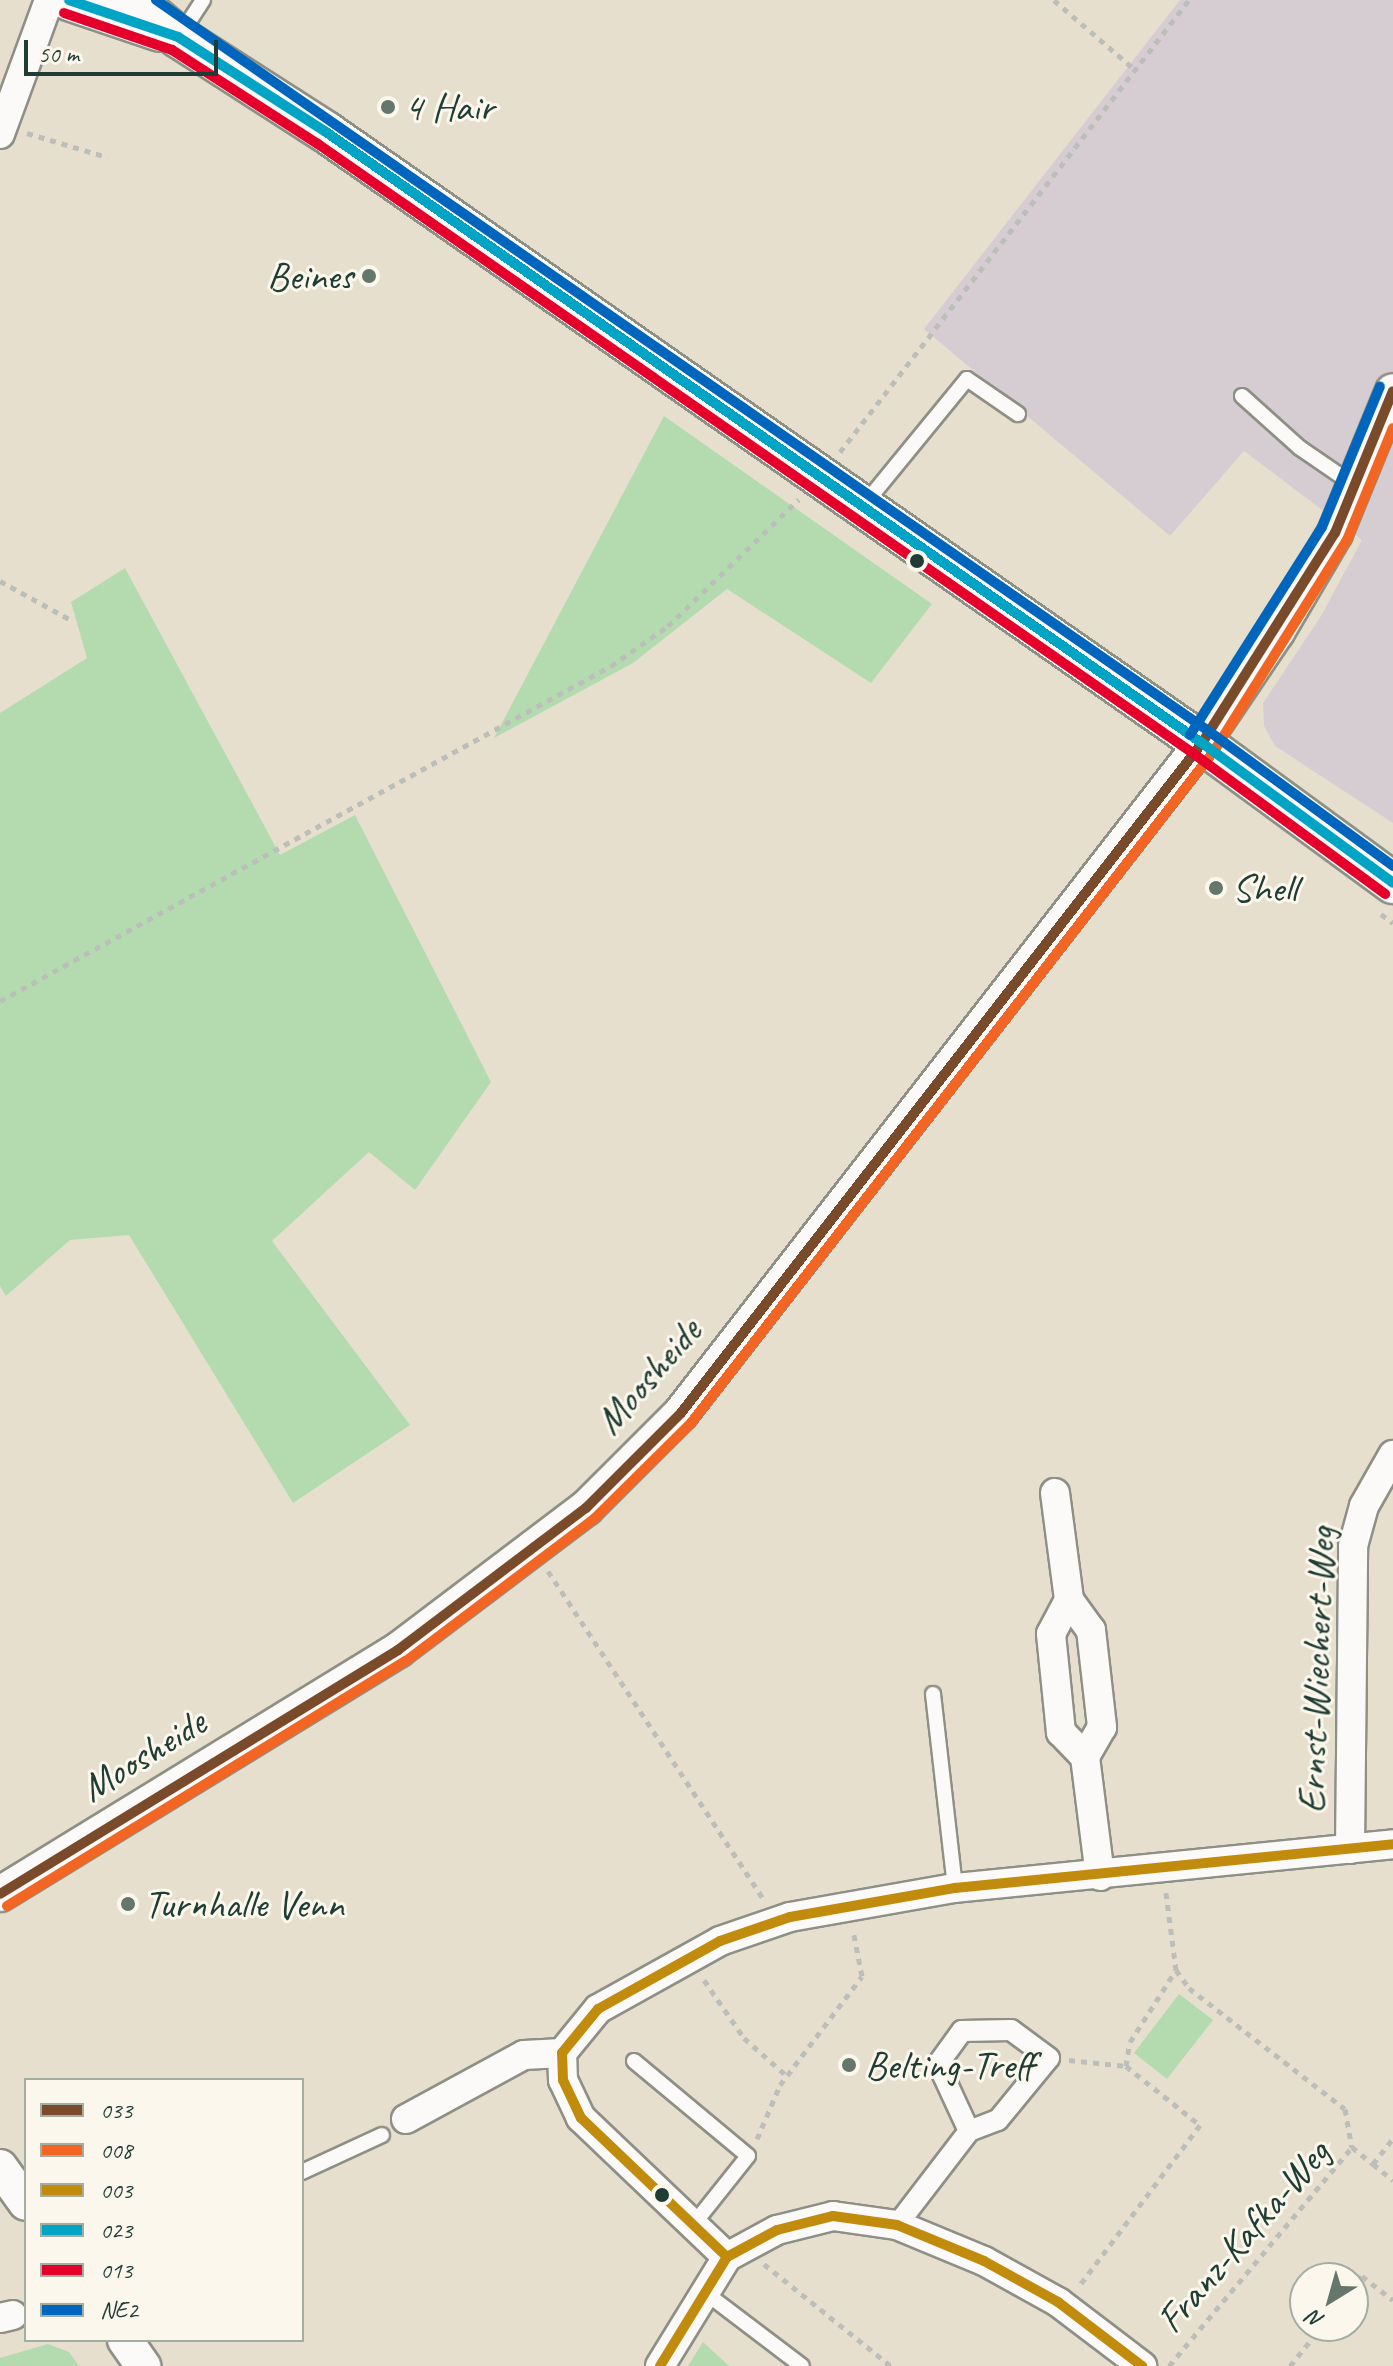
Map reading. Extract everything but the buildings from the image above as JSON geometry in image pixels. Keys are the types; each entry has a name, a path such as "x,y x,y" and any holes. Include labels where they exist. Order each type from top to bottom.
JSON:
{"main road":[{"path":"69,0 178,37"},
{"path":"134,0 178,37 326,132 1202,743 1393,883"}],"street":[{"path":"2,130 49,0"},
{"name":"Moosheide","path":"0,1894 398,1650 586,1508 681,1413 1202,743 1277,632 1335,533 1393,391"},
{"name":"Ernst-Wiechert-Weg","path":"1350,1849 1353,1546 1364,1506 1393,1455"},
{"path":"1055,1493 1069,1600 1091,1630 1102,1727 1085,1757"},
{"path":"1069,1600 1051,1634 1061,1732 1085,1757 1100,1876"},
{"path":"736,2252 693,2225 581,2118 563,2080 562,2053 598,2009 689,1958 778,1921 848,1905 955,1888 1100,1876 1393,1844"},
{"path":"897,2225 969,2131 998,2120 1049,2058 1011,2030 962,2031 938,2064 969,2131"},
{"path":"406,2119 524,2055 562,2053"},
{"path":"0,2167 24,2200"},
{"path":"660,2366 736,2252 805,2220 833,2216 897,2225 984,2261 1064,2306 1142,2366"},
{"path":"126,2342 143,2366"}],"lane":[{"path":"178,37 203,0"},
{"path":"863,506 967,379 1018,414"},
{"path":"1242,396 1300,448 1355,486"},
{"path":"933,1694 955,1888"},
{"path":"634,2061 748,2156 693,2225"},
{"path":"304,2171 382,2135"},
{"path":"707,2294 802,2366"}],"path":[{"path":"1054,0 1135,70"},
{"path":"836,456 1189,0"},
{"path":"2,130 107,157"},
{"path":"0,1001 611,666 668,626 804,494"},
{"path":"0,581 71,620"},
{"path":"534,1549 778,1921"},
{"path":"1163,1869 1176,1970 1189,1988 1345,2109 1352,2147"},
{"path":"748,2156 786,2075 862,1976 848,1905"},
{"path":"689,1958 744,2038 786,2075"},
{"path":"1126,2066 1130,2042 1176,1970"},
{"path":"1049,2058 1126,2066 1200,2125 1064,2306"},
{"name":"Franz-Kafka-Weg","path":"1169,2366 1352,2147 1373,2164 1393,2138"},
{"path":"1373,2164 1393,2180"},
{"path":"736,2252 891,2366"},
{"path":"1369,2281 1393,2300"},
{"path":"1290,2366 1309,2342"}],"shaded area":[{"path":"1180,0 1393,0 1393,823 1275,746 1264,726 1263,703 1321,616 1362,540 1244,451 1170,536 924,329"}],"green space":[{"path":"664,416 932,604 871,683 727,589 633,663 494,738"},
{"path":"125,568 280,855 355,815 491,1082 415,1190 369,1152 272,1241 410,1425 293,1503 129,1235 70,1240 6,1296 0,1286 0,713 87,658 71,602"},
{"path":"1179,1994 1213,2020 1167,2079 1134,2053"},
{"path":"703,2342 729,2366 688,2366"},
{"path":"48,2344 69,2352 79,2366 0,2366 0,2358"}],"transit line":[{"name":"023","path":"69,0 178,37 326,132 1202,743 1393,883"},
{"name":"NE2","path":"156,0 1210,732 1393,866"},
{"name":"013","path":"64,13 172,50 318,144 1194,754 1385,894"},
{"name":"NE2","path":"1190,735 1322,527 1380,386"},
{"name":"033","path":"0,1894 398,1650 586,1508 681,1413 1202,743 1335,533 1393,391"},
{"name":"008","path":"7,1906 406,1661 594,1519 691,1423 1214,751 1347,540 1393,428"},
{"name":"003","path":"727,2257 581,2118 563,2080 562,2053 598,2009 720,1941 790,1917 955,1888 1393,1844"},
{"name":"003","path":"660,2366 727,2257 777,2230 833,2216 897,2225 984,2261 1058,2302 1142,2366"}],"place":[{"name":"4 Hair","path":"388,107"},
{"name":"Beines","path":"369,276"},
{"name":"Shell","path":"1216,888"},
{"name":"Turnhalle Venn","path":"128,1904"},
{"name":"Belting-Treff","path":"849,2065"}]}
